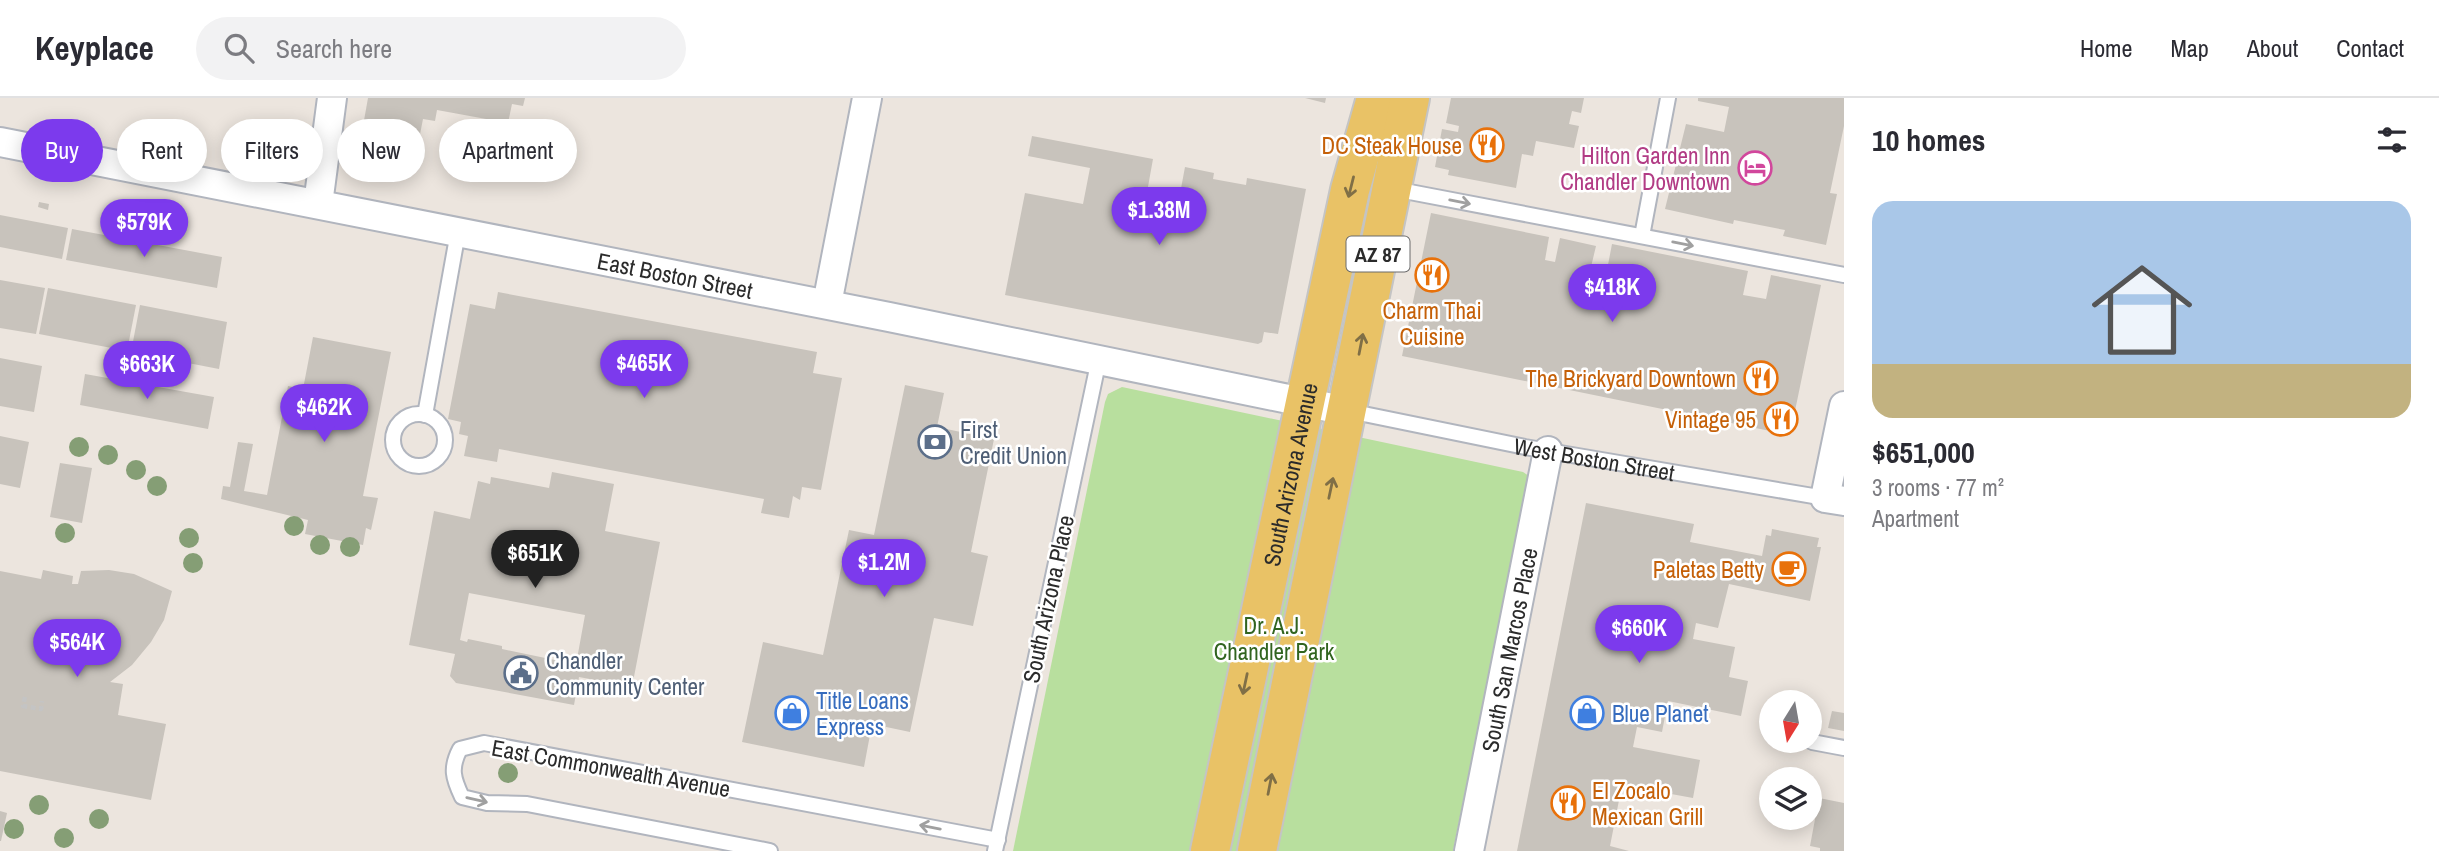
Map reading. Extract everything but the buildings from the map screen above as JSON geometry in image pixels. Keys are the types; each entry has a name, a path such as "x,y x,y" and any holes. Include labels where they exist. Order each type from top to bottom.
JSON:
{"main road":[{"name":"South Arizona Avenue","path":"1210,851 1350,190 1376,98"},
{"name":"South Arizona Avenue","path":"1257,851 1410,98"}],"street":[{"path":"318,204 332,98"},
{"path":"827,304 867,98"},
{"name":"East Boston Street","path":"0,142 827,304 1347,411"},
{"path":"1835,499 1844,406"},
{"name":"South San Marcos Place","path":"1469,851 1548,451"}],"lane":[{"path":"1642,236 1668,98"},
{"path":"1393,189 1844,275"},
{"path":"425,415 458,232"},
{"name":"South Arizona Place","path":"996,846 1099,359"},
{"name":"West Boston Street","path":"1347,411 1548,451 1835,499"},
{"name":"East Commonwealth Avenue","path":"770,851 527,804 488,803 462,797 453,777 452,764 460,749 484,743 996,846"},
{"path":"1822,743 1844,748"}],"path":[{"path":"25,697 23,706 41,709 42,701"}],"green space":[{"name":"Dr. A.J. Chandler Park","path":"1122,387 1523,472 1529,476 1453,851 1013,851 1105,402 1108,394"}],"place":[{"name":"DC Steak House","path":"1487,145"},
{"name":"Hilton Garden Inn Chandler Downtown","path":"1755,168"},
{"name":"Charm Thai Cuisine","path":"1432,275"},
{"name":"The Brickyard Downtown","path":"1761,378"},
{"name":"Vintage 95","path":"1781,419"},
{"name":"First Credit Union","path":"935,442"},
{"name":"Paletas Betty","path":"1789,569"},
{"name":"Chandler Community Center","path":"521,673"},
{"name":"Title Loans Express","path":"792,713"},
{"name":"Blue Planet","path":"1587,713"},
{"name":"El Zocalo Mexican Grill","path":"1568,803"}]}
